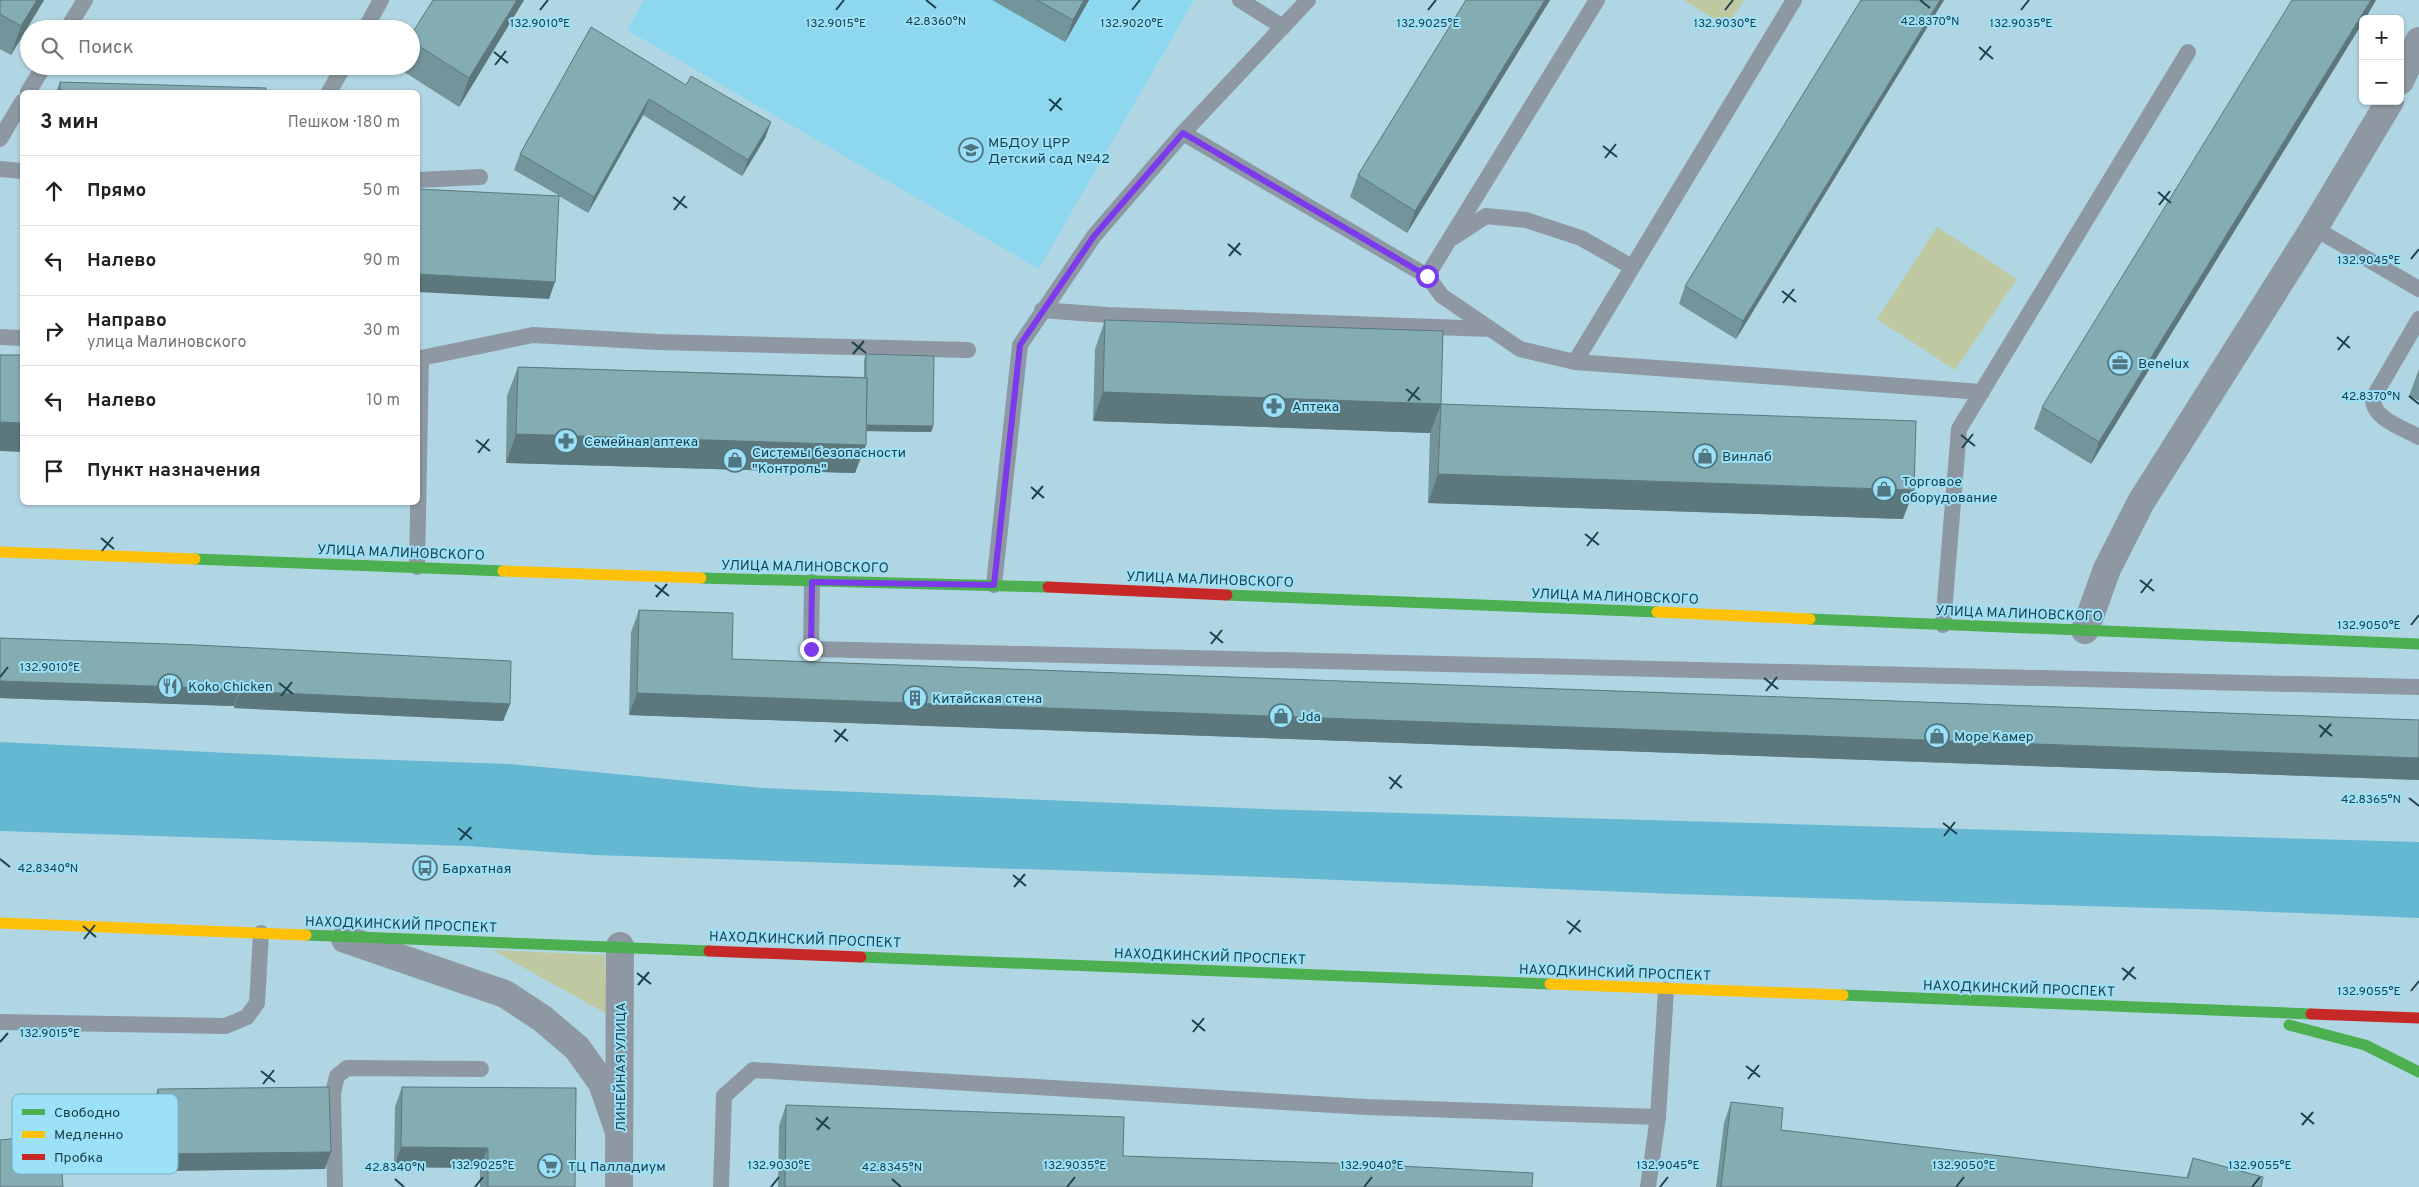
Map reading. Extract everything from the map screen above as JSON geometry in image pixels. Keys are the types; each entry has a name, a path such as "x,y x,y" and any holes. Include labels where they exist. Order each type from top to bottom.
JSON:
{"main road":[{"name":"УЛИЦА МАЛИНОВСКОГО","path":"0,552 812,582 994,585 2419,644"},
{"name":"НАХОДКИНСКИЙ ПРОСПЕКТ","path":"0,923 620,946 1666,990 2419,1018"},
{"path":"2179,1008 2301,1026 2365,1045 2419,1072"}],"street":[{"path":"2404,73 2419,41"},
{"path":"2084,630 2107,569 2141,502 2314,228 2388,105"},
{"path":"334,936 505,994 543,1019 577,1048 602,1083 619,1132"},
{"name":"ЛИНЕЙНАЯ УЛИЦА","path":"619,1187 620,946"}],"lane":[{"path":"73,20 85,0"},
{"path":"370,20 381,0"},
{"path":"1240,0 1283,27"},
{"path":"994,585 1020,345 1094,236 1183,133 1308,0"},
{"path":"1427,276 1597,0"},
{"path":"1575,362 1794,0"},
{"path":"1943,625 1960,429 2188,52"},
{"path":"29,90 38,75"},
{"path":"330,90 339,75"},
{"path":"0,139 20,105"},
{"path":"1183,133 1427,276 1442,296 1520,349 1575,362 1982,392"},
{"path":"0,169 20,171"},
{"path":"420,180 480,177"},
{"path":"1450,240 1486,216 1526,220 1581,238 1632,266"},
{"path":"2314,228 2419,289"},
{"path":"1042,310 1107,315 1490,329"},
{"path":"2419,318 2372,398 2372,405 2380,416 2419,437"},
{"path":"420,358 533,335 658,342 968,350"},
{"path":"0,337 20,338"},
{"path":"416,567 417,505"},
{"path":"812,582 811,649 2419,687"},
{"path":"0,1022 225,1026 246,1017 257,1003 261,933"},
{"path":"1648,1187 1658,1117 1666,990"},
{"path":"335,1187 333,1093 337,1076 347,1068 481,1070"},
{"path":"721,1187 724,1096 753,1070 1367,1107 1658,1117"}],"shaded area":[{"name":"МБДОУ ЦРР Детский сад №42","path":"644,0 1194,0 1039,269 627,30"},
{"path":"0,742 336,758 511,764 762,788 1264,809 2419,842 2419,918 2224,910 1674,894 1265,877 594,855 467,846 0,831"}],"green space":[{"path":"1684,0 1744,0 1726,27"},
{"path":"1937,227 2017,279 1955,370 1877,319"},
{"path":"492,950 605,955 607,1014"}],"building":[{"path":"0,0 37,0 25,20 20,20 20,25 0,14"},
{"path":"433,0 517,0 469,78 420,47 420,21"},
{"path":"1037,0 1084,0 1073,20"},
{"path":"1466,0 1545,0 1415,211 1358,175"},
{"path":"1861,0 1940,0 1743,321 1685,286"},
{"path":"2292,0 2371,0 2362,15 2359,15 2359,20 2099,442 2042,407"},
{"path":"591,27 686,85 691,76 771,122 748,160 649,99 594,197 520,154"},
{"path":"60,82 266,88 266,90 60,90"},
{"path":"420,189 559,196 555,282 420,274"},
{"path":"1105,320 1443,331 1441,404 1103,392"},
{"path":"866,354 934,356 933,426 866,425"},
{"path":"0,355 20,355 20,423 0,422"},
{"path":"518,367 867,378 866,445 516,434"},
{"path":"1441,404 1916,421 1914,490 1438,474"},
{"path":"639,610 733,613 732,659 2419,720 2419,758 637,693"},
{"path":"0,638 196,645 511,661 510,704 240,691 240,689 0,681"},
{"path":"329,1087 331,1152 178,1154 178,1094 158,1094 158,1089"},
{"path":"402,1087 576,1088 575,1187 488,1187 488,1148 401,1147"},
{"path":"1731,1102 1783,1108 1781,1130 2188,1178 2193,1158 2263,1177 2261,1187 1721,1187"},
{"path":"786,1105 1124,1117 1123,1156 1362,1164 1533,1173 1532,1187 785,1187"},
{"path":"12,1139 12,1174 62,1174 63,1187 0,1187 0,1140"}],"traffic: fast":[{"path":"195,559 503,571"},
{"path":"701,578 1048,587"},
{"path":"1227,595 1657,612"},
{"path":"1810,619 2419,644"},
{"path":"306,935 709,951"},
{"path":"861,957 1550,984"},
{"path":"1843,995 2311,1014"},
{"path":"2289,1025 2365,1045 2419,1072"}],"traffic: slow":[{"path":"0,552 195,559"},
{"path":"503,571 701,578"},
{"path":"1657,612 1810,619"},
{"path":"0,923 306,935"},
{"path":"1550,984 1843,995"}],"traffic: jam":[{"path":"1048,587 1227,595"},
{"path":"709,951 861,957"},
{"path":"2311,1014 2419,1018"}],"place":[{"name":"МБДОУ ЦРР Детский сад №42","path":"971,150"},
{"name":"Benelux","path":"2120,363"},
{"name":"Аптека","path":"1274,406"},
{"name":"Семейная аптека","path":"566,441"},
{"name":"Винлаб","path":"1705,456"},
{"name":"Системы безопасности \"Контроль\"","path":"735,460"},
{"name":"Торговое оборудование","path":"1884,489"},
{"name":"Koko Chicken","path":"170,686"},
{"name":"Китайская стена","path":"915,698"},
{"name":"Jda","path":"1281,716"},
{"name":"Море Камер","path":"1937,736"},
{"name":"Бархатная","path":"425,868"},
{"name":"ТЦ Палладиум","path":"550,1166"}],"route":[{"path":"811,649 812,582 994,585 1020,345 1094,236 1183,133 1427,276"}]}
